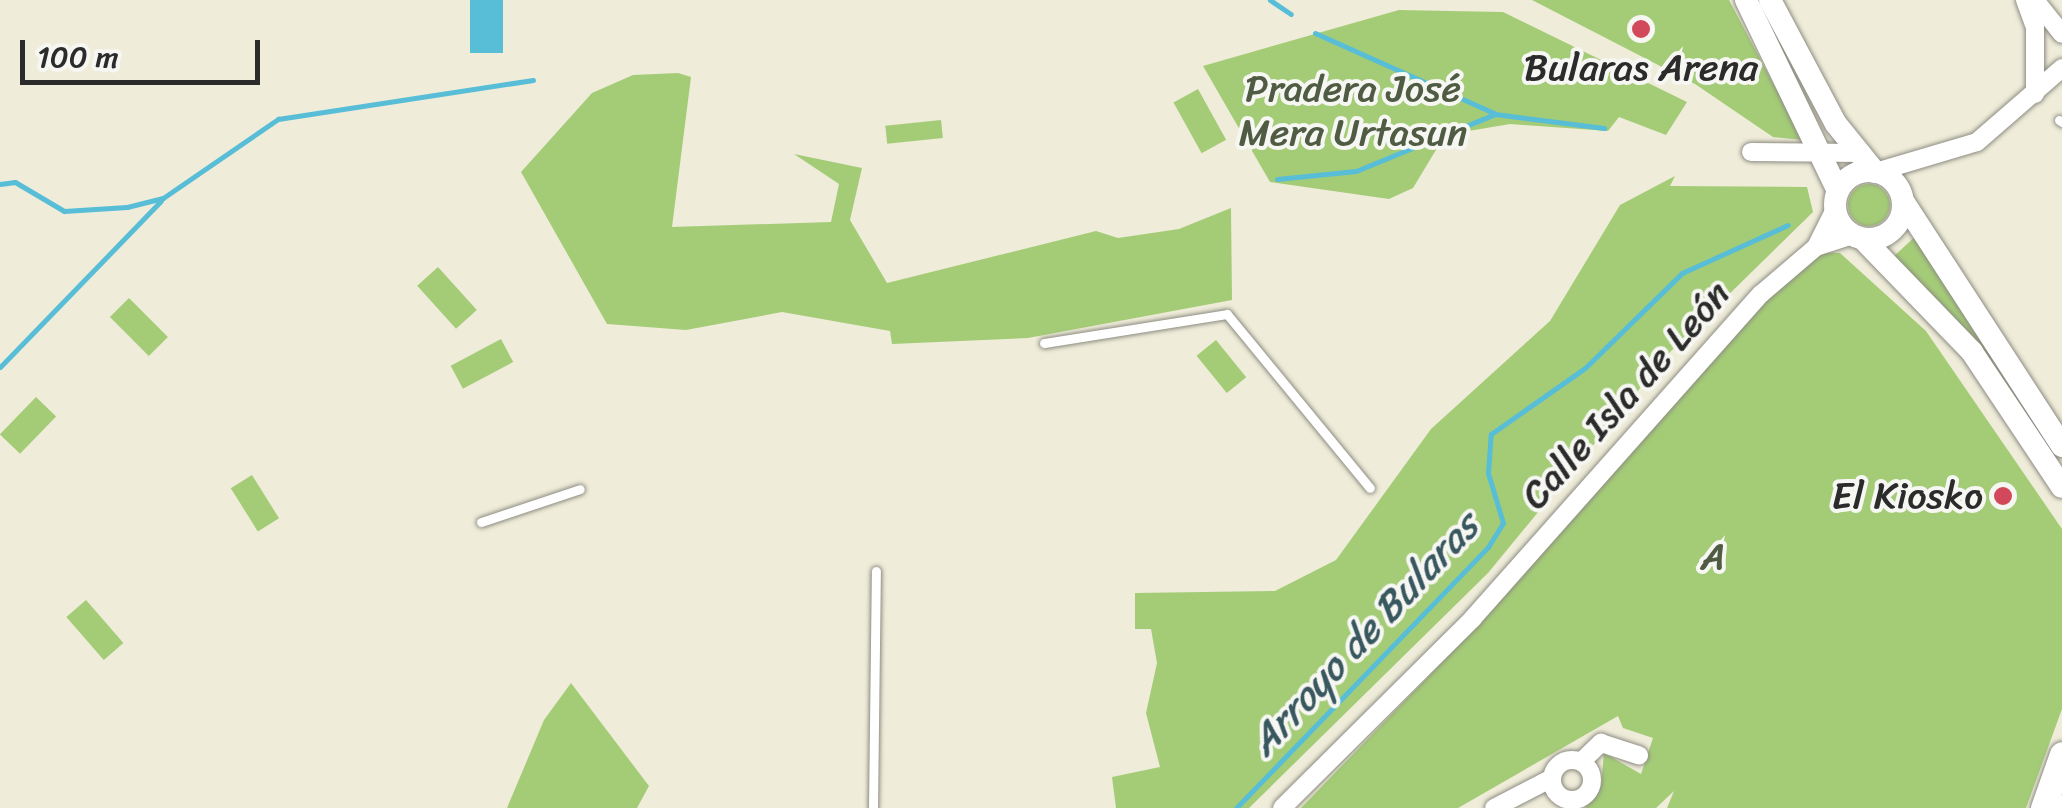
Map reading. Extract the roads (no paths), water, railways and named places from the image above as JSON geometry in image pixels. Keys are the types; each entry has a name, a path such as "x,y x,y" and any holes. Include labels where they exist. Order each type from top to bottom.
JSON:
{"main road":[{"path":"2043,808 2062,754"}],"street":[{"path":"1746,0 1826,160 1836,200 1858,237 1963,340 2062,487"},
{"path":"1770,0 1871,166 1903,201 2062,446"},
{"path":"2025,0 2036,51 2035,94"},
{"path":"2035,0 2062,38 2036,51"},
{"path":"1836,200 1853,175 1871,166 1977,142 2062,68"},
{"path":"1826,160 1871,166"},
{"name":"Calle Isla de León","path":"1282,808 1473,618 1678,378 1816,247 1836,200"},
{"path":"1858,237 1897,225 1903,201"},
{"name":"Calle Isla de León","path":"1816,247 1858,237"},
{"path":"1494,808 1552,778 1562,763 1581,762 1601,744 1639,755"},
{"path":"1552,778 1564,804 1592,785 1581,762"}],"lane":[{"path":"1044,343 1227,314 1370,488"},
{"path":"481,522 580,489"},
{"path":"873,808 876,571"}],"water":[{"path":"470,0 503,0 503,53 470,53"}],"waterway":[{"path":"1270,0 1291,14"},
{"path":"1315,33 1494,113"},
{"path":"0,184 15,182 64,211 127,207 163,198 278,119 533,80"},
{"path":"1277,179 1356,171 1495,114 1604,128"},
{"path":"0,367 161,201"},
{"name":"Arroyo de Bularas","path":"1236,808 1488,547 1503,523 1488,473 1491,434 1585,368 1682,273 1788,225"}],"place":[{"name":"Bularas Arena","path":"1641,29"},
{"name":"El Kiosko","path":"2003,496"}],"park label":[{"name":"Pradera José Mera Urtasun","path":"1353,111"},
{"name":"A","path":"1713,557"}]}
